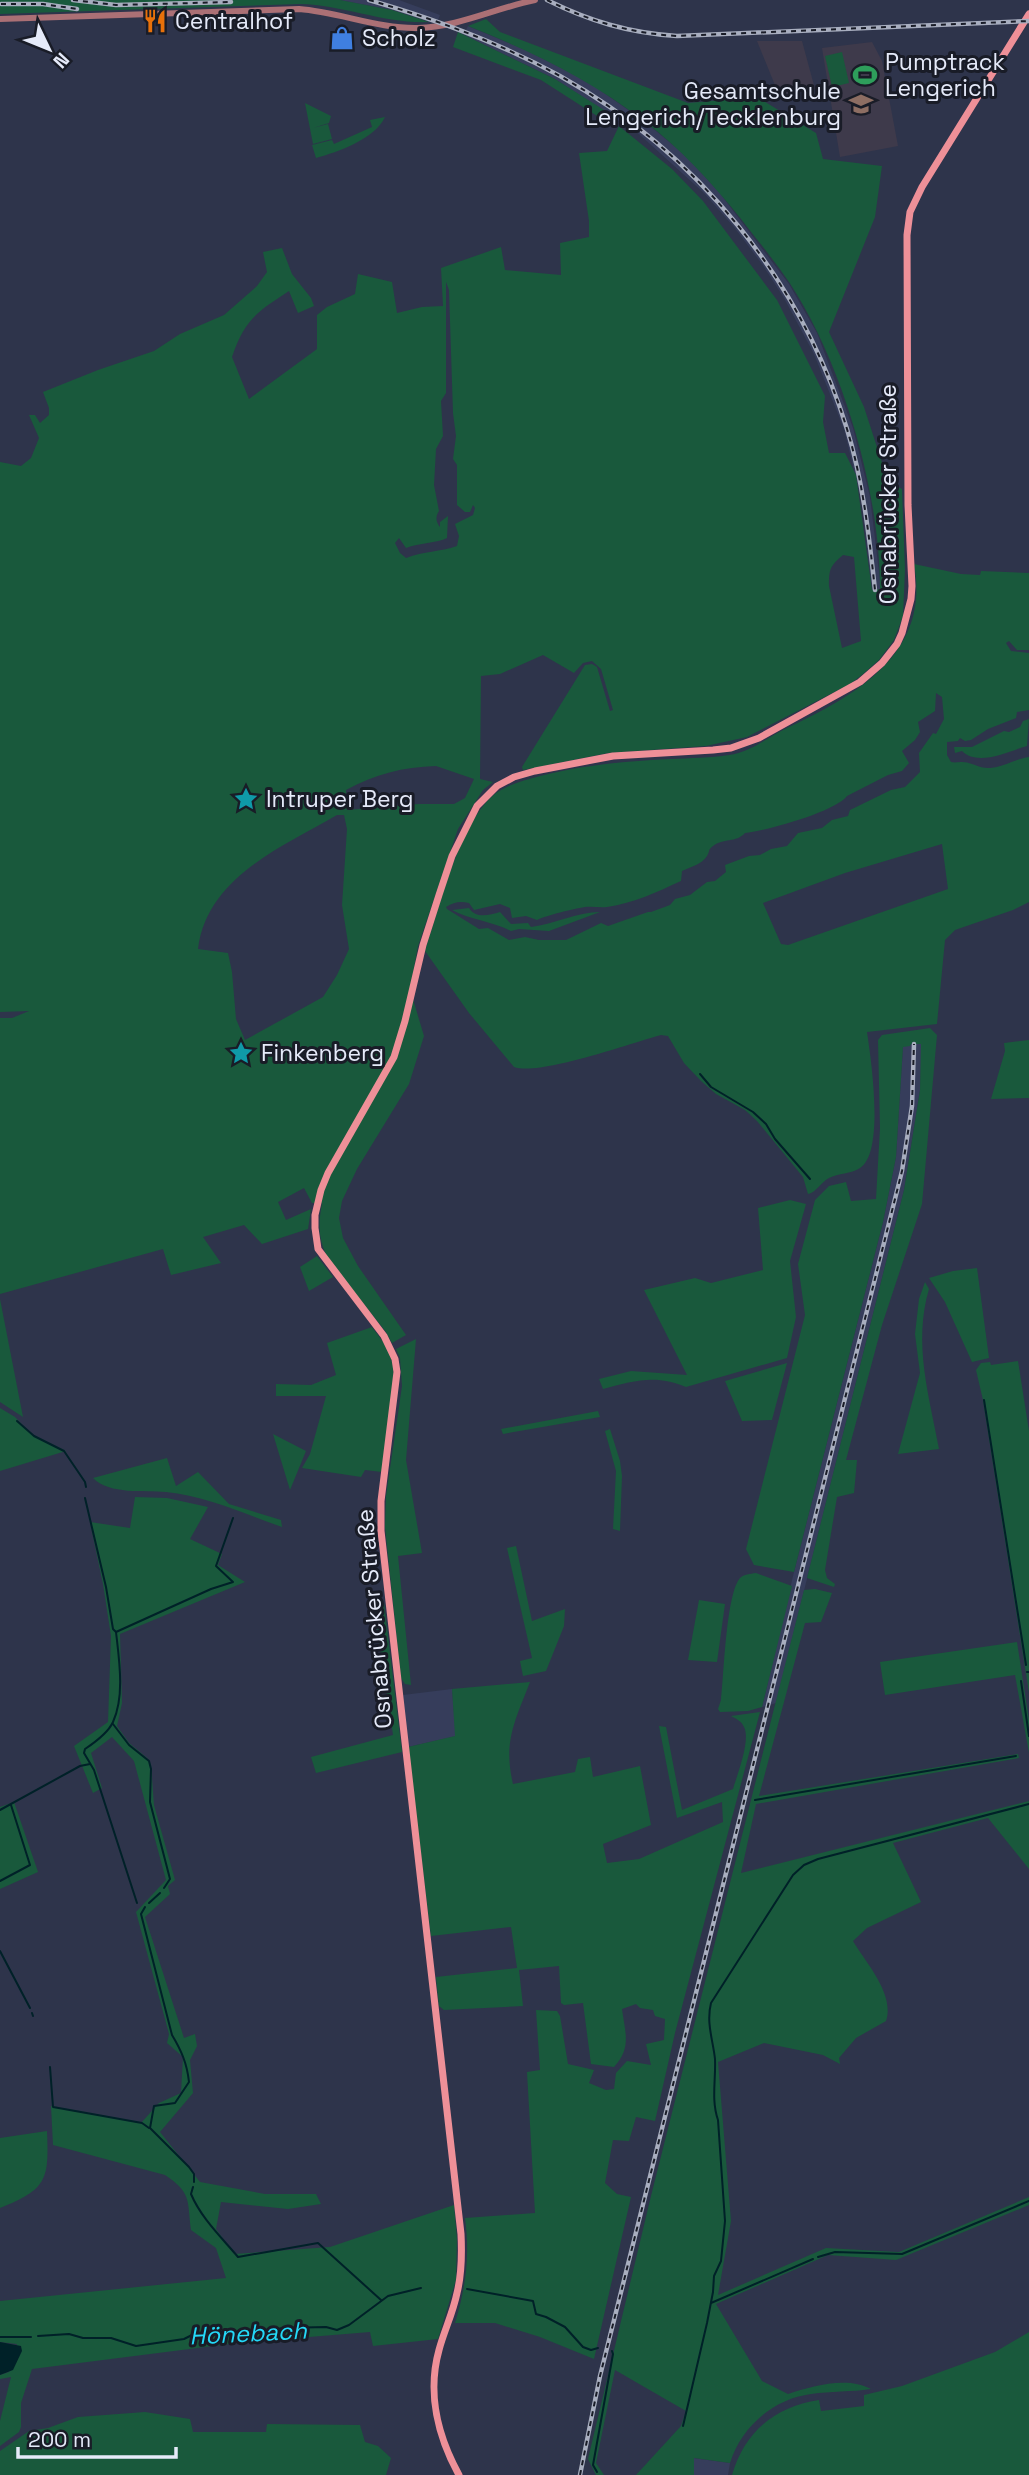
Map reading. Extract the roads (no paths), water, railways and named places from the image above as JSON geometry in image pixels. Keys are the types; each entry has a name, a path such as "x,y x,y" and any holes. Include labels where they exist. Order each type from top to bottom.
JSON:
{"main road":[{"name":"Osnabrücker Straße","path":"459,2475 438,2425 433,2389 438,2351 457,2294 461,2270 461,2234 380,1531 397,1372 395,1359 384,1336 318,1249 315,1228 321,1190 338,1153 394,1057 425,939 452,856 470,818 488,793 514,777 578,763 645,753 713,750 745,744 860,682 883,663 897,644 908,615 912,586 909,552 907,308 907,235 910,212 922,187 1029,14"}],"street":[{"path":"0,19 299,9 393,27 416,28 446,25 535,0"}],"waterway":[{"path":"700,1074 711,1087 753,1112 766,1124 775,1139 810,1179"},
{"path":"984,1400 1026,1665"},
{"path":"17,1421 34,1436 64,1451 86,1487"},
{"path":"85,1498 113,1629 116,1632 120,1677 119,1701 113,1722 84,1753 94,1770 137,1903"},
{"path":"116,1632 211,1589 233,1582 216,1566 233,1518"},
{"path":"1021,1681 1029,1736"},
{"path":"113,1724 129,1745 149,1761 150,1802 170,1879 164,1888"},
{"path":"755,1800 1016,1756"},
{"path":"0,1810 80,1766 90,1764"},
{"path":"683,2426 707,2323 714,2276 721,2261 725,2221 714,2097 715,2059 710,2024 711,2003 793,1875 804,1865 818,1859 1029,1804"},
{"path":"0,1881 30,1865 11,1805"},
{"path":"149,1903 160,1893"},
{"path":"145,1907 141,1914 172,2035 183,2057 189,2082 175,2103 154,2106 150,2128 189,2167 194,2174 194,2182"},
{"path":"0,1951 30,2008"},
{"path":"50,2067 53,2107 142,2123 149,2128"},
{"path":"193,2187 191,2194 200,2211 238,2257 318,2243 381,2300"},
{"path":"818,2257 835,2252 902,2254 1029,2201"},
{"path":"711,2303 813,2259"},
{"name":"Hönebach","path":"38,2336 69,2334 83,2338 111,2338 136,2346 184,2339 196,2333 249,2335 283,2328 326,2327 337,2330 349,2325 388,2296 421,2288"},
{"name":"Hönebach","path":"467,2289 533,2301 536,2314 565,2327 583,2347 591,2350 598,2348"},
{"name":"Hönebach","path":"0,2337 31,2337"},
{"name":"Hönebach","path":"597,2472 593,2465 612,2351"}],"railway":[{"path":"73,0 116,5 231,2"},
{"path":"369,0 467,33 560,76 609,107 656,142 698,182 737,225 772,271 802,321 827,374 847,429 857,468 875,590"},
{"path":"547,0 610,25 677,36 1029,21"},
{"path":"1,4 43,4 77,9"},
{"path":"580,2475 600,2376 902,1171 912,1106 914,1044"}],"place":[{"name":"Centralhof","path":"155,21"},
{"name":"Scholz","path":"342,38"},
{"name":"Pumptrack Lengerich","path":"865,75"},
{"name":"Gesamtschule Lengerich/Tecklenburg","path":"861,104"},
{"name":"Intruper Berg","path":"246,799"},
{"name":"Finkenberg","path":"241,1053"}]}
